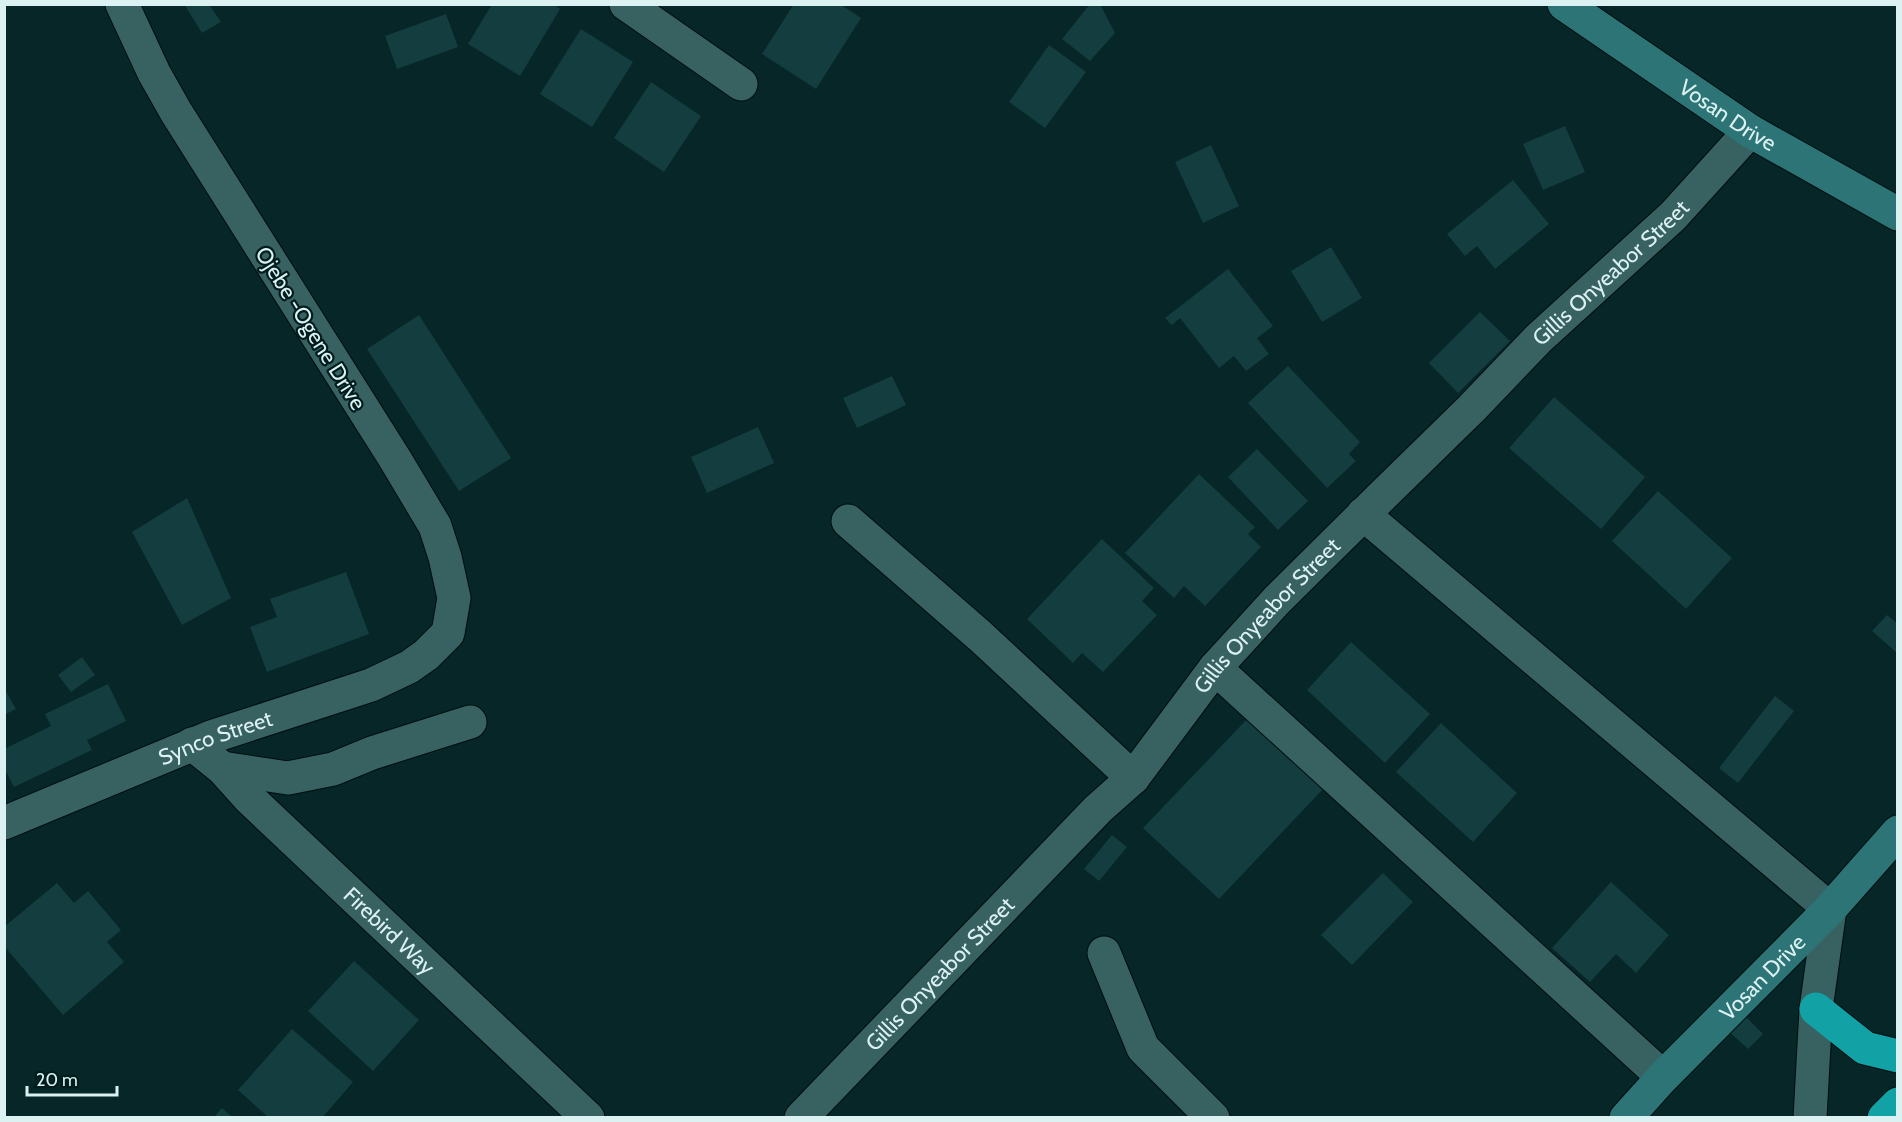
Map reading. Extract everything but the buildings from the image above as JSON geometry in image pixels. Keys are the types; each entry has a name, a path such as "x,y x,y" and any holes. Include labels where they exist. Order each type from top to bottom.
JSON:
{"highway":[{"path":"1816,1010 1865,1048 1898,1056"},
{"path":"1884,1118 1898,1104"}],"street":[{"name":"Ojebe -Ogene Drive","path":"122,4 154,73 176,112 435,526 446,557 454,598 448,633 426,655"},
{"path":"626,4 741,84"},
{"name":"Vosan Drive","path":"1564,4 1750,131 1898,214"},
{"name":"Gillis Onyeabor Street","path":"801,1118 1098,809 1133,778 1215,668 1277,600 1472,410 1538,339 1672,216 1750,131"},
{"path":"1363,514 1830,909 1816,1010 1810,1118"},
{"path":"848,521 980,636 1133,778"},
{"name":"Synco Street","path":"4,823 192,744 371,685 409,667 426,655"},
{"path":"1215,668 1663,1077"},
{"path":"222,768 288,778 310,774 333,769 372,753 470,722"},
{"name":"Firebird Way","path":"192,744 222,768 249,798 588,1118"},
{"name":"Vosan Drive","path":"1626,1118 1663,1077 1830,909 1898,832"},
{"path":"1104,953 1143,1048 1213,1118"}]}
